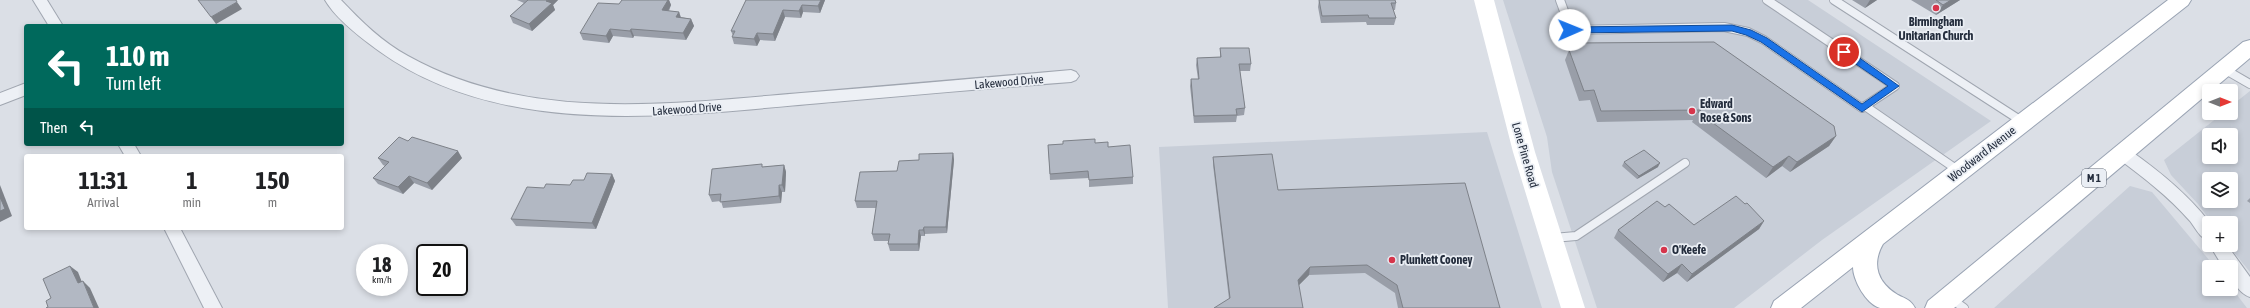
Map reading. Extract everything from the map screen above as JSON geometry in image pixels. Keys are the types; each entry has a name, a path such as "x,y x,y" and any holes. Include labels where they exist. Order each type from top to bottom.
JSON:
{"main road":[{"name":"Lone Pine Road","path":"1484,0 1524,152 1573,308"},
{"name":"Woodward Avenue","path":"1783,308 2181,0"},
{"name":"M 1","path":"1951,305 2122,153 2250,47"},
{"path":"1874,238 1866,249 1865,256 1870,285 1884,300 1903,308"}],"street":[{"path":"40,0 55,24"},
{"name":"Lakewood Drive","path":"332,0 363,33 392,55 421,70 483,94 560,108 618,112 673,110 1071,76"},
{"path":"0,99 24,90"},
{"path":"2122,153 2164,183 2184,202 2202,225"},
{"path":"173,230 213,308"},
{"path":"2222,252 2250,290"}],"lane":[{"path":"1560,0 1570,30 1724,28 1748,32 1764,40 1862,108 1895,86 1767,0"},
{"path":"1834,0 2024,122"},
{"path":"2224,69 2250,84"},
{"path":"1865,106 1960,171"},
{"path":"1550,238 1576,236 1685,163"}],"shaded area":[{"path":"1503,0 1808,0 1991,121 1822,240 1734,308 1597,308 1552,172 1547,137"},
{"path":"2250,91 2250,272 2234,252 2238,252 2238,216 2207,216 2198,204 2171,175 2164,160 2202,130 2202,164 2238,164 2238,128 2204,128 2214,120 2238,120 2238,100"},
{"path":"1487,132 1542,308 1168,308 1159,147"},
{"path":"2130,186 2152,192 2209,260 2202,260 2202,296 2238,296 2247,308 1994,308"}],"building":[{"path":"198,0 236,0 237,2 211,17"},
{"path":"528,0 548,0 546,1 552,3 529,24 510,16"},
{"path":"622,0 668,0 662,10 679,12 676,17 691,19 683,33 610,29 606,36 580,33 598,3 619,4"},
{"path":"746,0 821,0 818,6 802,5 799,11 783,10 773,34 757,33 754,39 732,37 735,31 731,31"},
{"path":"1319,0 1395,0 1396,3 1391,3 1396,18 1369,18 1368,15 1322,16"},
{"path":"1936,0 1951,0 1943,5"},
{"name":"Edward Rose & Sons","path":"1714,42 1834,126 1836,136 1797,162 1789,156 1773,167 1698,112 1701,110 1601,111 1594,90 1584,91 1569,50 1574,43"},
{"path":"1220,48 1249,48 1251,64 1239,64 1245,108 1236,109 1237,115 1194,116 1191,79 1199,79 1197,58 1221,57"},
{"path":"399,137 408,141 412,137 458,151 427,183 409,176 398,187 373,178 389,162 378,158"},
{"path":"1095,139 1095,143 1108,142 1108,147 1130,145 1133,177 1089,180 1088,171 1050,174 1048,145 1063,144 1063,141"},
{"path":"1644,150 1660,163 1639,176 1624,162"},
{"path":"953,153 946,227 924,227 923,230 919,230 918,244 888,244 890,234 872,234 877,201 855,201 860,172 897,171 899,161 919,160 919,154"},
{"path":"1272,154 1278,190 1465,183 1500,308 1403,308 1397,285 1367,265 1310,267 1298,280 1303,308 1214,308 1230,298 1213,157"},
{"path":"762,164 762,167 784,165 782,185 779,185 779,196 720,202 721,194 709,195 712,169"},
{"path":"587,173 612,174 592,223 511,219 527,187 544,188 546,184 570,185 573,180 584,180"},
{"path":"1736,196 1745,204 1747,203 1764,221 1692,274 1682,264 1668,274 1618,230 1657,201 1665,207 1669,204 1694,225"},
{"path":"0,197 5,209 0,211"},
{"path":"70,266 78,283 83,281 94,308 46,308 48,307 46,301 51,298 43,279"}],"place":[{"name":"Birmingham Unitarian Church","path":"1936,8"},
{"name":"Edward Rose & Sons","path":"1692,111"},
{"name":"O'Keefe","path":"1664,250"},
{"name":"Plunkett Cooney","path":"1392,260"}],"route":[{"path":"1570,30 1732,28 1748,32 1764,40 1862,108 1895,86 1844,52"}]}
